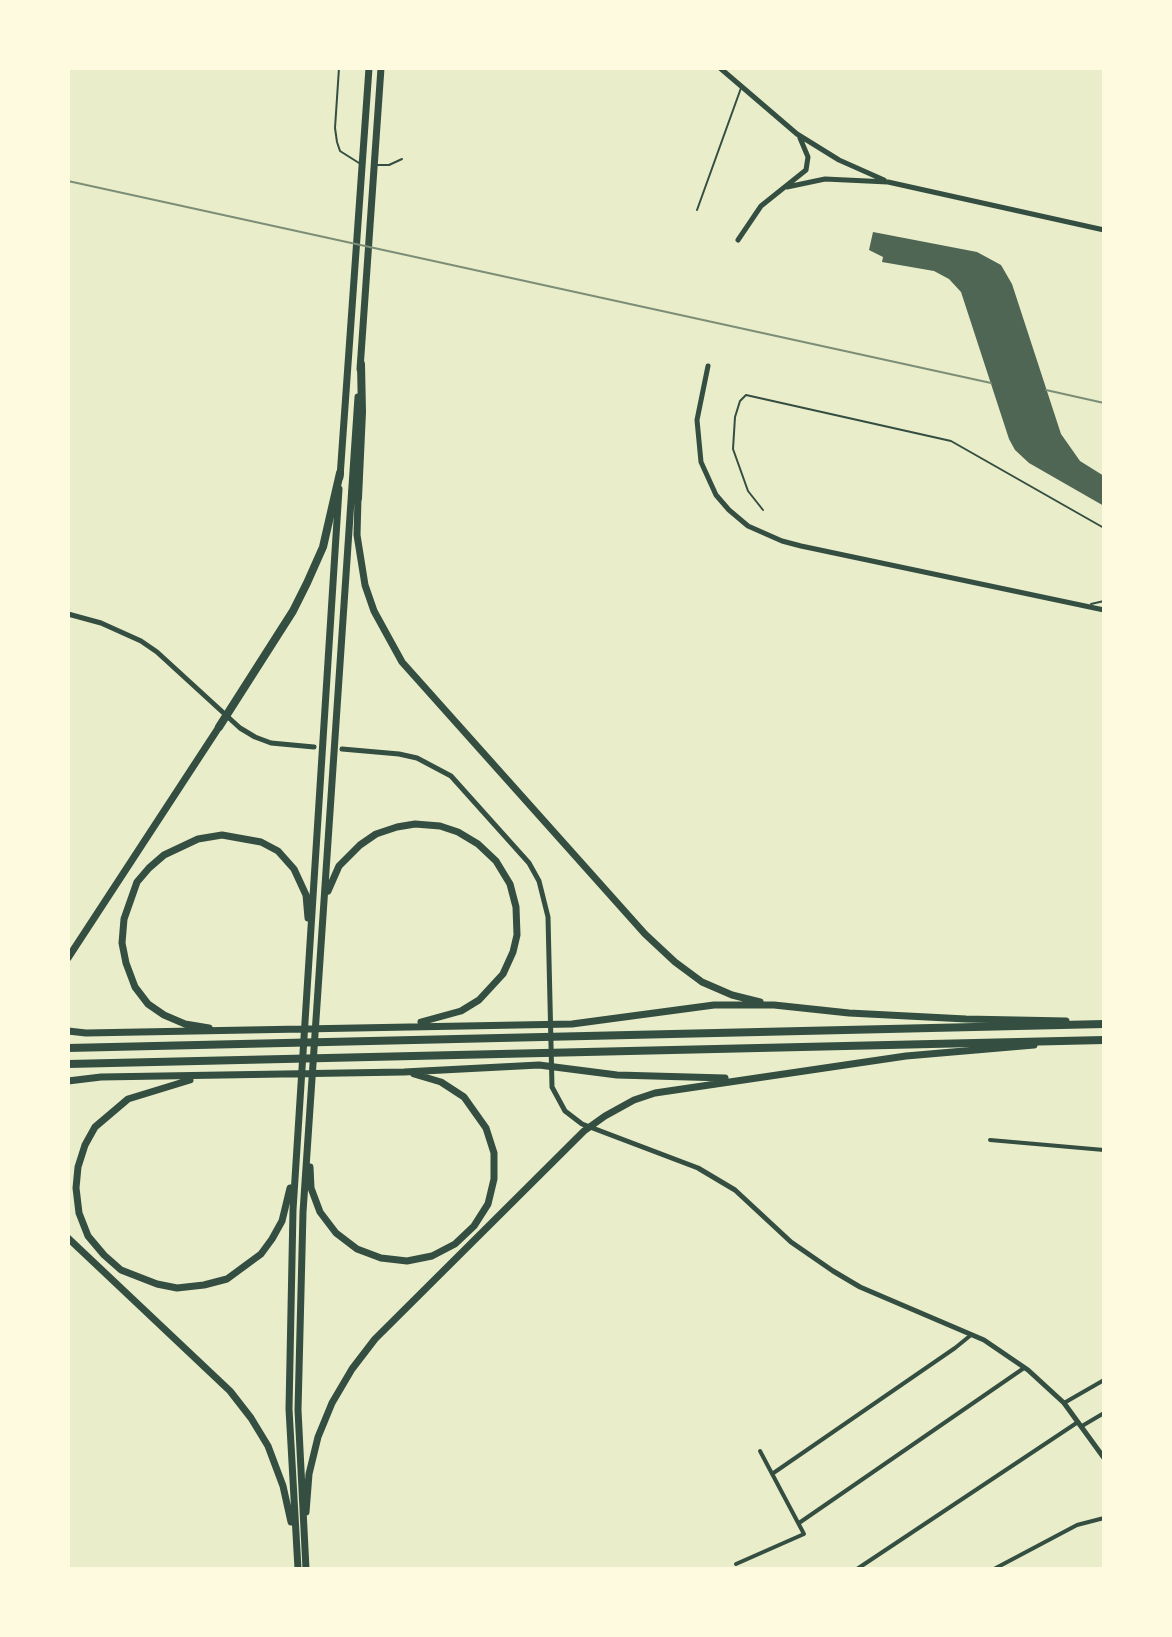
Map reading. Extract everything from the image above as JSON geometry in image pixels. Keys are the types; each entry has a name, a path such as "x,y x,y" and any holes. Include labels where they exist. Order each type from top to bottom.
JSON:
{"highway":[{"path":"68,958 232,707 307,583 323,547 340,473 369,68"},
{"path":"306,1569 298,1410 303,1212 362,412 361,364 381,68"},
{"path":"298,1569 289,1409 291,1257 336,498"},
{"path":"354,498 365,585 374,611 402,662 645,934 675,962 702,982 732,995 774,1005"},
{"path":"324,905 339,866 376,834 397,827 415,824 440,826 458,832 478,844 496,861 510,884 516,907 517,935 503,974 479,1000 461,1011 401,1026"},
{"path":"231,1031 185,1024 164,1015 148,1004 135,987 122,943 124,919 137,882 164,855 198,839 222,835 261,842 278,851 294,869 306,895 311,938"},
{"path":"68,1031 572,1024 714,1005 774,1005 878,1015 1104,1023"},
{"path":"68,1048 1104,1023"},
{"path":"68,1064 1100,1040"},
{"path":"304,1530 309,1474 324,1421 352,1369 375,1339 584,1131 605,1116 634,1100 655,1093 749,1078 906,1056 1100,1040"},
{"path":"68,1081 101,1077 404,1072 539,1065 668,1079 749,1078"},
{"path":"309,1136 311,1188 320,1212 336,1233 357,1249 381,1258 407,1261 432,1256 455,1244 474,1226 488,1204 494,1179 494,1153 480,1117 464,1097 441,1082 404,1072"},
{"path":"212,1076 168,1084 128,1099 95,1127 85,1145 76,1188 79,1213 88,1236 121,1270 139,1279 177,1288 227,1279 246,1267 261,1254 282,1221 288,1204 298,1135"},
{"path":"68,1238 230,1391 251,1418 268,1446 283,1486 295,1538"}],"street":[{"path":"720,68 797,134 839,160 888,182"},
{"path":"738,240 761,206 799,177 808,164 807,148 797,134"},
{"path":"787,187 825,179 888,182 1104,230"},
{"path":"708,366 697,420 701,462 716,495 748,526 801,546 1104,610"},
{"path":"68,614 101,623 149,646 240,728 255,737 271,743 314,747"},
{"path":"342,749 399,754 434,765 451,776 521,852 539,881 548,917 552,1087 559,1103 582,1124 698,1168 735,1190 791,1242 833,1271 860,1287 971,1335 1025,1368 1064,1403 1104,1458"},
{"path":"990,1140 1104,1150"},
{"path":"772,1474 971,1335"},
{"path":"799,1523 1025,1368"},
{"path":"1064,1403 1104,1380"},
{"path":"857,1569 1080,1424 1104,1413"},
{"path":"736,1564 804,1534 760,1451"},
{"path":"994,1569 1077,1525 1104,1518"},
{"path":"867,1562 871,1569"}],"lane":[{"path":"339,68 335,128 340,151 355,162 367,165 389,165 402,159"},
{"path":"697,210 742,86"},
{"path":"763,510 748,491 733,449 737,407 746,395 951,441 1104,528"},
{"path":"1086,606 1103,602"}],"building":[{"path":"873,232 977,252 1001,265 1012,284 1061,434 1080,461 1104,476 1104,506 1029,463 1015,450 961,292 949,279 934,271 882,262 883,257 869,250"}],"railway":[{"path":"68,181 991,383"},
{"path":"1046,390 1104,403"}]}
